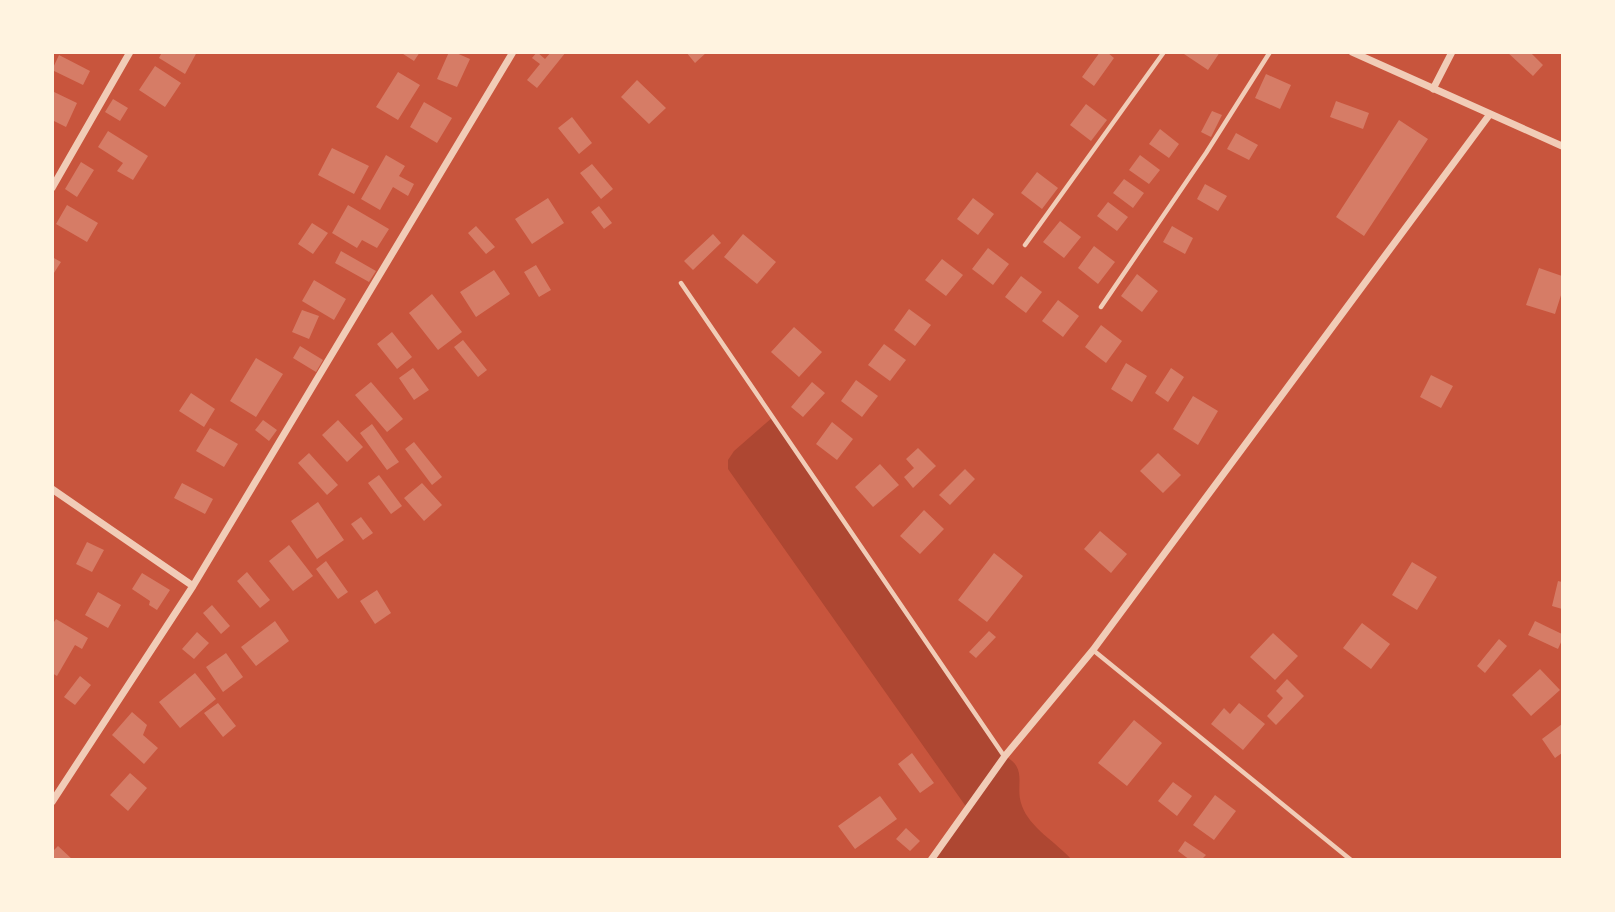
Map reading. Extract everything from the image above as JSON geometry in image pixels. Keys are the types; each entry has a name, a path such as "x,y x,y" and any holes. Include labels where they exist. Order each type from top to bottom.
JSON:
{"street":[{"path":"52,188 130,52"},
{"path":"52,802 194,586 513,52"},
{"path":"1352,52 1563,146"},
{"path":"1433,89 1452,52"},
{"path":"931,859 1005,757 1093,650 1490,114"},
{"path":"52,489 194,586"}],"lane":[{"path":"1025,245 1164,52"},
{"path":"1101,307 1206,153 1270,52"},
{"path":"681,283 1005,757"},
{"path":"1093,650 1351,859"}],"shaded area":[{"path":"773,417 1005,756 1017,766 1020,799 1026,814 1037,828 1071,859 931,859 967,808 728,469 728,460 734,451"}],"building":[{"path":"162,52 197,52 185,74 159,58"},
{"path":"400,52 420,52 414,61"},
{"path":"449,52 470,59 457,87 437,79"},
{"path":"537,52 545,59 551,52 566,52 537,88 527,80 540,64 532,58"},
{"path":"686,52 707,52 695,63"},
{"path":"1100,52 1107,52 1114,58 1094,86 1082,77"},
{"path":"1181,52 1220,52 1208,70"},
{"path":"1507,52 1530,52 1543,65 1533,76"},
{"path":"59,55 90,71 83,85 52,70"},
{"path":"155,66 181,83 165,107 139,90"},
{"path":"398,72 420,85 398,120 376,107"},
{"path":"1266,74 1291,85 1280,109 1255,98"},
{"path":"637,80 666,108 649,124 621,97"},
{"path":"52,91 77,103 66,127 52,120"},
{"path":"113,99 128,108 120,121 105,112"},
{"path":"1336,101 1369,113 1363,129 1330,117"},
{"path":"424,102 452,118 437,143 410,127"},
{"path":"1086,104 1107,120 1091,141 1070,125"},
{"path":"1212,111 1222,115 1211,137 1201,132"},
{"path":"572,117 592,143 579,154 558,128"},
{"path":"1399,120 1428,139 1364,236 1336,217"},
{"path":"1160,129 1179,144 1169,158 1149,144"},
{"path":"108,131 148,156 133,180 117,171 123,163 98,147"},
{"path":"1236,133 1258,145 1249,160 1227,149"},
{"path":"332,148 369,166 354,194 318,175"},
{"path":"386,155 405,166 399,176 414,184 408,196 393,187 380,210 361,199"},
{"path":"1140,155 1160,170 1149,184 1129,170"},
{"path":"81,162 94,170 77,197 65,189"},
{"path":"592,164 613,189 601,199 580,173"},
{"path":"1037,172 1058,188 1042,209 1021,193"},
{"path":"1124,179 1144,193 1133,208 1113,193"},
{"path":"1205,184 1227,196 1218,211 1197,199"},
{"path":"548,198 564,223 532,244 515,219"},
{"path":"973,198 994,214 978,235 957,219"},
{"path":"1108,202 1128,217 1117,231 1097,216"},
{"path":"67,205 98,223 87,242 56,224"},
{"path":"348,205 389,229 377,248 362,240 357,248 332,233"},
{"path":"599,206 612,223 604,229 591,212"},
{"path":"1060,221 1081,237 1064,258 1043,242"},
{"path":"312,223 328,233 313,254 298,244"},
{"path":"476,226 495,247 486,254 468,233"},
{"path":"1172,226 1193,238 1185,254 1163,242"},
{"path":"713,234 721,243 693,270 684,261"},
{"path":"743,234 776,262 757,284 724,257"},
{"path":"1094,246 1115,262 1098,284 1078,268"},
{"path":"988,248 1009,264 993,285 972,269"},
{"path":"341,251 376,271 369,282 335,263"},
{"path":"52,257 61,262 52,276"},
{"path":"942,259 963,275 946,296 925,280"},
{"path":"536,265 551,290 539,297 524,272"},
{"path":"1539,268 1562,276 1562,292 1555,314 1526,305"},
{"path":"494,270 510,294 476,317 460,292"},
{"path":"1137,274 1158,291 1142,312 1121,296"},
{"path":"1021,276 1042,292 1026,313 1005,297"},
{"path":"314,280 346,299 334,320 302,301"},
{"path":"432,294 462,332 438,350 409,313"},
{"path":"1058,300 1079,316 1063,337 1042,321"},
{"path":"909,309 931,325 915,346 894,330"},
{"path":"302,310 319,316 309,339 292,332"},
{"path":"1101,325 1122,341 1106,363 1085,347"},
{"path":"794,327 822,352 799,377 771,352"},
{"path":"392,332 412,357 397,369 377,344"},
{"path":"463,340 487,370 478,377 454,347"},
{"path":"884,344 906,360 890,381 868,365"},
{"path":"300,346 323,360 316,372 293,358"},
{"path":"256,358 283,374 256,417 230,401"},
{"path":"1126,363 1147,376 1132,402 1111,389"},
{"path":"413,368 429,390 414,400 399,378"},
{"path":"1171,368 1184,377 1168,402 1155,393"},
{"path":"1431,375 1453,386 1441,408 1420,397"},
{"path":"856,380 878,396 862,417 841,401"},
{"path":"371,382 403,419 387,432 355,395"},
{"path":"812,382 825,393 803,417 791,407"},
{"path":"191,393 215,409 204,427 179,411"},
{"path":"1193,396 1218,411 1198,445 1173,429"},
{"path":"263,420 277,430 269,441 255,430"},
{"path":"338,420 363,447 347,462 322,435"},
{"path":"832,422 853,439 837,460 816,444"},
{"path":"372,424 399,462 387,470 360,433"},
{"path":"210,428 238,444 224,467 196,451"},
{"path":"414,442 442,477 432,485 405,449"},
{"path":"918,448 936,466 913,488 904,477 914,468 906,459"},
{"path":"309,453 338,485 327,495 298,463"},
{"path":"1158,453 1181,475 1163,493 1140,471"},
{"path":"880,464 899,485 873,507 855,487"},
{"path":"965,469 975,479 950,505 939,495"},
{"path":"379,475 402,506 391,514 368,483"},
{"path":"182,483 213,499 205,514 174,498"},
{"path":"422,483 442,505 424,521 404,498"},
{"path":"318,502 344,540 317,559 291,521"},
{"path":"924,510 944,529 920,554 900,536"},
{"path":"361,517 373,533 363,540 351,524"},
{"path":"1100,531 1127,554 1111,573 1084,549"},
{"path":"87,542 104,550 92,572 76,564"},
{"path":"289,545 313,576 293,591 269,561"},
{"path":"994,553 1023,576 987,622 958,600"},
{"path":"326,561 348,592 338,599 316,569"},
{"path":"1412,562 1437,577 1417,610 1392,595"},
{"path":"247,572 270,600 260,608 237,581"},
{"path":"142,573 170,590 157,610 149,605 150,601 132,589"},
{"path":"1558,581 1562,582 1562,609 1552,606"},
{"path":"377,590 391,613 375,624 360,601"},
{"path":"98,592 121,605 108,628 85,615"},
{"path":"212,605 230,626 221,634 203,613"},
{"path":"56,619 88,638 82,649 75,645 57,676 52,673 52,625"},
{"path":"275,621 289,641 256,666 241,647"},
{"path":"1535,621 1562,634 1558,649 1528,635"},
{"path":"1362,623 1390,644 1371,669 1343,648"},
{"path":"989,631 996,637 976,658 969,652"},
{"path":"197,632 209,643 194,659 182,649"},
{"path":"1273,633 1298,656 1275,680 1250,657"},
{"path":"1499,639 1507,646 1485,673 1477,666"},
{"path":"226,653 243,677 223,692 206,667"},
{"path":"1540,669 1560,690 1531,716 1512,695"},
{"path":"195,673 216,699 180,728 159,702"},
{"path":"80,676 91,685 75,705 64,697"},
{"path":"1287,679 1304,696 1276,725 1267,716 1283,698 1276,691"},
{"path":"218,703 236,726 223,737 204,713"},
{"path":"1239,703 1265,724 1243,750 1211,724 1224,708 1230,714"},
{"path":"132,712 147,725 143,735 158,748 144,764 112,735"},
{"path":"1134,720 1162,743 1127,786 1098,763"},
{"path":"1562,724 1562,753 1555,758 1542,739"},
{"path":"912,753 934,783 920,793 898,764"},
{"path":"130,773 147,788 128,811 110,795"},
{"path":"1173,782 1192,796 1177,816 1158,801"},
{"path":"1215,795 1236,811 1214,840 1193,825"},
{"path":"880,796 897,819 855,849 838,826"},
{"path":"906,828 920,841 910,851 896,839"},
{"path":"1185,841 1206,855 1201,860 1190,860 1178,851"},
{"path":"58,846 73,860 52,860 52,852"}]}
